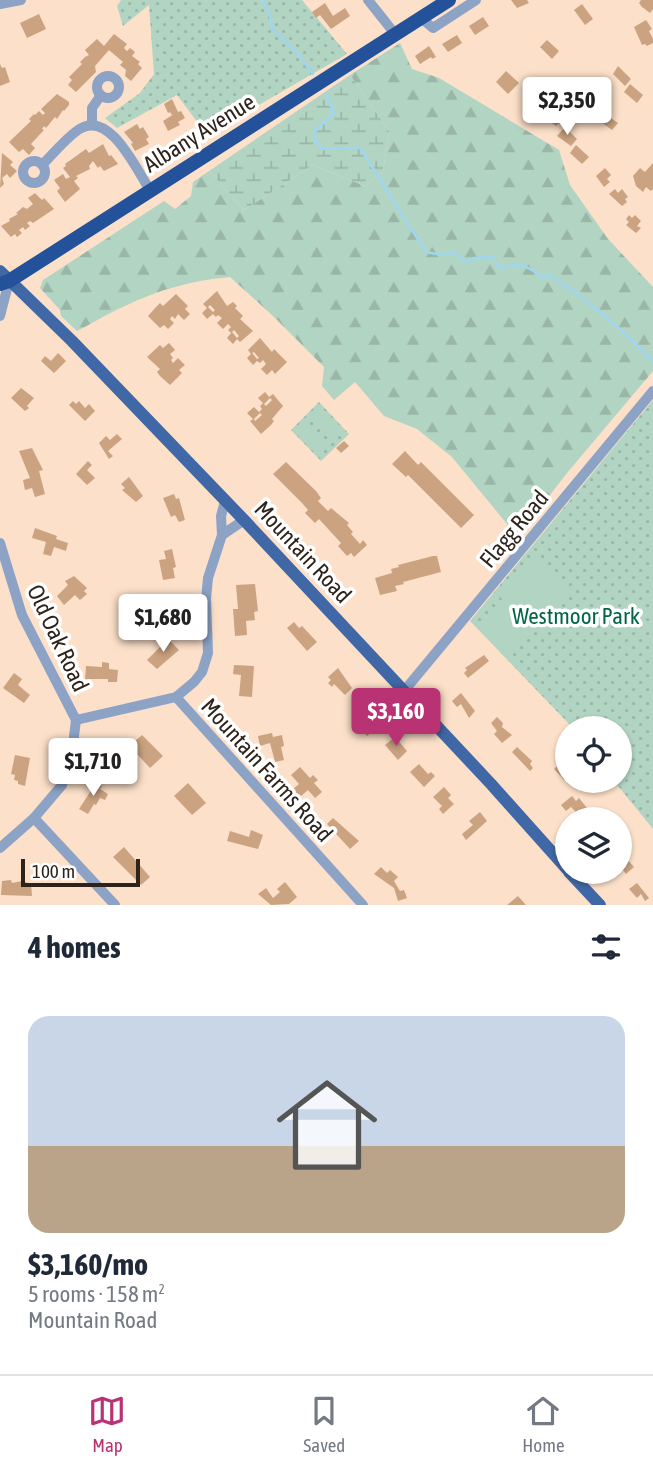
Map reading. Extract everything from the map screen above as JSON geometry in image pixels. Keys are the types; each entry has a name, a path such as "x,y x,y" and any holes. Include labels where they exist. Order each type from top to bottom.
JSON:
{"highway":[{"name":"Albany Avenue","path":"3,279 150,190 449,0"}],"main road":[{"name":"Mountain Road","path":"3,279 72,341 244,520 555,856"},
{"name":"Mountain Road","path":"581,884 600,905"}],"street":[{"path":"0,4 21,0"},
{"path":"368,0 395,34"},
{"path":"421,18 433,28 476,0"},
{"path":"92,124 92,108 101,95"},
{"path":"42,165 79,129 92,124 106,128 150,190"},
{"path":"0,316 3,279"},
{"name":"Flagg Road","path":"404,691 653,391"},
{"name":"Mountain Farms Road","path":"225,501 222,536 208,578 207,661 194,682 176,697 363,905"},
{"path":"222,536 244,520"},
{"name":"Old Oak Road","path":"0,543 22,615 76,720 72,753 62,785 34,818 0,848"},
{"path":"76,720 176,697"},
{"path":"34,818 115,905"}],"green space":[{"path":"121,0 302,0 347,54 207,135 177,95 117,128 105,118 140,93 154,74 149,5 123,26 117,6"},
{"path":"400,43 412,69 439,78 559,150 570,185 608,239 653,287 653,371 567,473 495,566 492,561 507,524 452,457 417,429 384,416 355,382 334,400 322,386 324,367 230,277 189,283 150,295 77,331 61,316 60,310 40,288 43,280 164,201 175,209 191,196 193,182 209,171 244,210 313,165 365,186 383,172 389,131 350,75"},
{"path":"350,75 389,131 383,172 365,186 313,165 244,210 209,171"},
{"name":"Westmoor Park","path":"653,400 653,829 624,793 632,793 632,716 561,716 470,621"},
{"path":"319,402 349,434 321,461 291,430"},
{"path":"321,410 341,431 331,440 312,419"},
{"path":"308,424 327,444 318,453 298,433"},
{"path":"535,555 569,592 546,611 507,656 481,629 504,601 500,597"}],"building":[{"path":"511,0 527,0 529,3 517,8"},
{"path":"641,0 653,0 650,13 639,3"},
{"path":"325,3 333,16 345,8 350,16 331,29 320,15 316,18 312,12"},
{"path":"582,4 593,19 585,25 574,10"},
{"path":"39,14 46,29 27,38 20,23"},
{"path":"483,17 489,26 475,35 469,26"},
{"path":"646,20 652,29 649,31 653,39 653,43 647,46 642,45 634,27"},
{"path":"114,34 127,44 124,48 127,51 130,48 135,52 132,56 140,62 138,64 142,68 131,81 125,76 126,70 120,65 123,62 109,50 95,66 96,72 76,92 68,85 72,80 69,77 89,55 85,50 97,39 104,46"},
{"path":"457,35 462,43 448,52 442,44"},
{"path":"547,40 559,51 552,59 540,47"},
{"path":"429,46 436,57 420,64 415,56"},
{"path":"0,64 2,68 5,67 10,82 0,86"},
{"path":"618,66 631,79 625,86 613,74"},
{"path":"506,71 519,83 508,94 496,82"},
{"path":"630,84 643,95 637,103 624,92"},
{"path":"57,94 69,102 69,105 57,119 55,117 46,128 44,126 44,130 31,144 35,148 29,155 23,149 19,152 9,142 31,121 29,119 34,114 39,111 43,115 45,113 41,109"},
{"path":"594,95 606,107 599,114 588,102"},
{"path":"578,97 585,103 574,116 566,108"},
{"path":"172,99 178,112 181,111 185,118 178,122 180,125 168,131 163,121 177,112 172,115 168,113 164,104"},
{"path":"561,108 567,115 556,126 549,121"},
{"path":"604,113 618,123 612,130 598,120"},
{"path":"137,124 140,129 143,127 149,137 146,139 149,144 135,151 131,144 133,143 124,132"},
{"path":"565,127 577,139 571,146 557,136"},
{"path":"103,144 109,156 118,164 104,171 93,161 90,169 76,176 78,178 74,181 80,189 65,202 57,191 60,188 54,180 63,174 66,179 70,177 63,168 65,164 86,149 89,153"},
{"path":"576,145 589,157 582,164 570,153"},
{"path":"2,153 13,162 10,165 17,171 10,178 7,174 2,178 4,184 0,188"},
{"path":"653,163 653,189 651,191 646,187 643,192 636,186 633,176 640,168 645,172"},
{"path":"605,168 611,175 607,179 610,182 604,187 596,176"},
{"path":"615,189 618,193 622,189 628,197 622,206 609,194"},
{"path":"35,193 54,209 33,223 27,223 30,226 19,230 22,233 17,237 15,234 11,237 1,226 23,207 27,209 33,204 28,198"},
{"path":"629,215 632,218 635,215 641,221 637,226 641,228 636,233 626,225"},
{"path":"217,291 227,306 233,302 237,306 235,308 243,316 240,319 253,331 240,342 237,339 233,344 227,338 232,332 228,330 231,327 228,324 223,329 217,323 222,318 213,314 207,319 202,313 207,308 203,304"},
{"path":"176,294 188,306 185,309 190,314 184,320 178,314 175,319 172,316 170,319 174,323 168,329 164,325 160,328 148,316 160,303 163,306"},
{"path":"260,338 272,352 274,349 287,362 275,374 272,370 267,375 261,369 266,364 263,360 253,365 247,358 251,354 248,350"},
{"path":"169,343 175,350 170,354 173,363 178,358 185,365 179,370 182,373 170,385 157,372 160,369 147,357 160,345 163,348"},
{"path":"58,353 66,361 54,373 41,361 45,356 51,361"},
{"path":"21,388 34,398 25,411 11,398"},
{"path":"265,392 269,397 273,394 283,406 272,419 274,421 271,425 261,434 247,413 254,407 259,412 262,409 260,406 263,403 258,398"},
{"path":"73,401 76,404 79,401 85,408 89,404 95,411 85,421 69,405"},
{"path":"117,434 122,439 108,451 113,456 109,459 99,443 106,436 110,440"},
{"path":"344,441 349,446 341,453 336,448"},
{"path":"32,448 43,470 39,471 45,494 35,497 32,488 25,490 23,480 30,478 19,451"},
{"path":"405,451 418,465 421,462 474,515 461,528 408,475 406,477 392,464"},
{"path":"88,461 92,465 87,470 95,478 87,485 76,474"},
{"path":"286,462 316,491 321,498 318,501 328,511 331,508 349,523 347,525 353,532 351,534 360,544 363,540 367,545 354,557 351,553 347,556 338,546 341,543 319,519 315,523 305,513 308,510 273,474"},
{"path":"129,477 143,496 136,502 122,490 125,488 121,484"},
{"path":"174,494 176,499 179,498 185,520 179,522 175,515 171,517 163,498"},
{"path":"35,528 68,543 66,551 54,547 51,556 43,554 46,542 32,538"},
{"path":"172,549 176,567 173,568 175,578 163,580 159,560 166,559 164,551"},
{"path":"437,556 441,572 403,582 404,584 395,586 397,591 380,595 375,578 392,573 391,569 399,567 398,565"},
{"path":"74,576 87,588 84,591 87,594 80,600 75,595 64,605 57,596 68,585 65,581"},
{"path":"255,584 258,611 254,612 255,620 246,621 247,635 235,636 233,609 238,609 236,585"},
{"path":"173,595 176,617 160,621 157,597"},
{"path":"54,613 61,622 54,627 47,618"},
{"path":"294,622 299,628 302,626 317,642 307,651 287,628"},
{"path":"168,639 179,650 157,669 147,660"},
{"path":"484,655 489,661 468,678 464,673 467,670 465,668"},
{"path":"102,662 109,663 109,669 118,670 117,682 108,682 108,679 85,679 86,666 102,667"},
{"path":"234,665 254,666 252,697 239,696 241,675 233,674"},
{"path":"338,668 352,688 345,695 334,684 332,687 328,683 331,680 328,677"},
{"path":"14,673 22,679 18,685 30,695 24,703 3,688"},
{"path":"461,693 475,711 469,718 461,704 457,707 452,701"},
{"path":"371,706 385,721 367,736 361,729 369,724 361,715"},
{"path":"497,717 503,723 502,727 512,735 502,743 494,734 497,731 491,723"},
{"path":"272,733 273,737 282,735 284,760 275,762 270,743 260,746 258,736"},
{"path":"142,735 163,756 150,768 137,754 133,758 126,749"},
{"path":"395,737 407,751 398,760 385,745"},
{"path":"517,747 532,761 530,764 533,768 530,771 512,752"},
{"path":"15,755 30,758 25,786 18,784 18,781 14,780 15,775 11,774"},
{"path":"419,764 428,774 431,772 435,776 424,787 410,772"},
{"path":"300,767 310,778 313,775 318,780 314,783 322,792 315,798 308,790 300,797 293,789 299,784 291,775"},
{"path":"96,783 108,794 105,800 100,798 96,805 94,804 88,814 79,809"},
{"path":"188,783 206,803 192,815 174,796"},
{"path":"444,787 451,795 448,798 454,804 443,814 439,809 442,806 433,797"},
{"path":"572,796 576,801 579,798 586,807 563,807 561,805"},
{"path":"480,812 487,821 466,840 462,834 473,825 469,821"},
{"path":"333,818 359,841 350,849 327,824"},
{"path":"251,830 263,835 258,849 227,841 230,831 249,837"},
{"path":"124,847 150,877 141,885 113,857"},
{"path":"381,867 387,873 390,870 398,877 394,881 400,891 404,890 407,898 398,901 394,888 374,874"},
{"path":"11,880 12,883 22,881 31,884 32,896 1,895 2,881"},
{"path":"285,882 297,897 289,904 271,905 258,894 266,888 273,898 280,892 277,889"},
{"path":"637,883 649,898 645,901 641,894 637,898 629,889"},
{"path":"518,896 526,905 507,905"}],"waterway":[{"path":"262,0 270,15 272,28 313,74"},
{"path":"326,94 334,113 314,132 316,140 322,149 360,148 426,252 442,255 455,252 464,262 474,258 492,257 501,268 519,265 543,278 550,275 604,316 653,363"}]}
